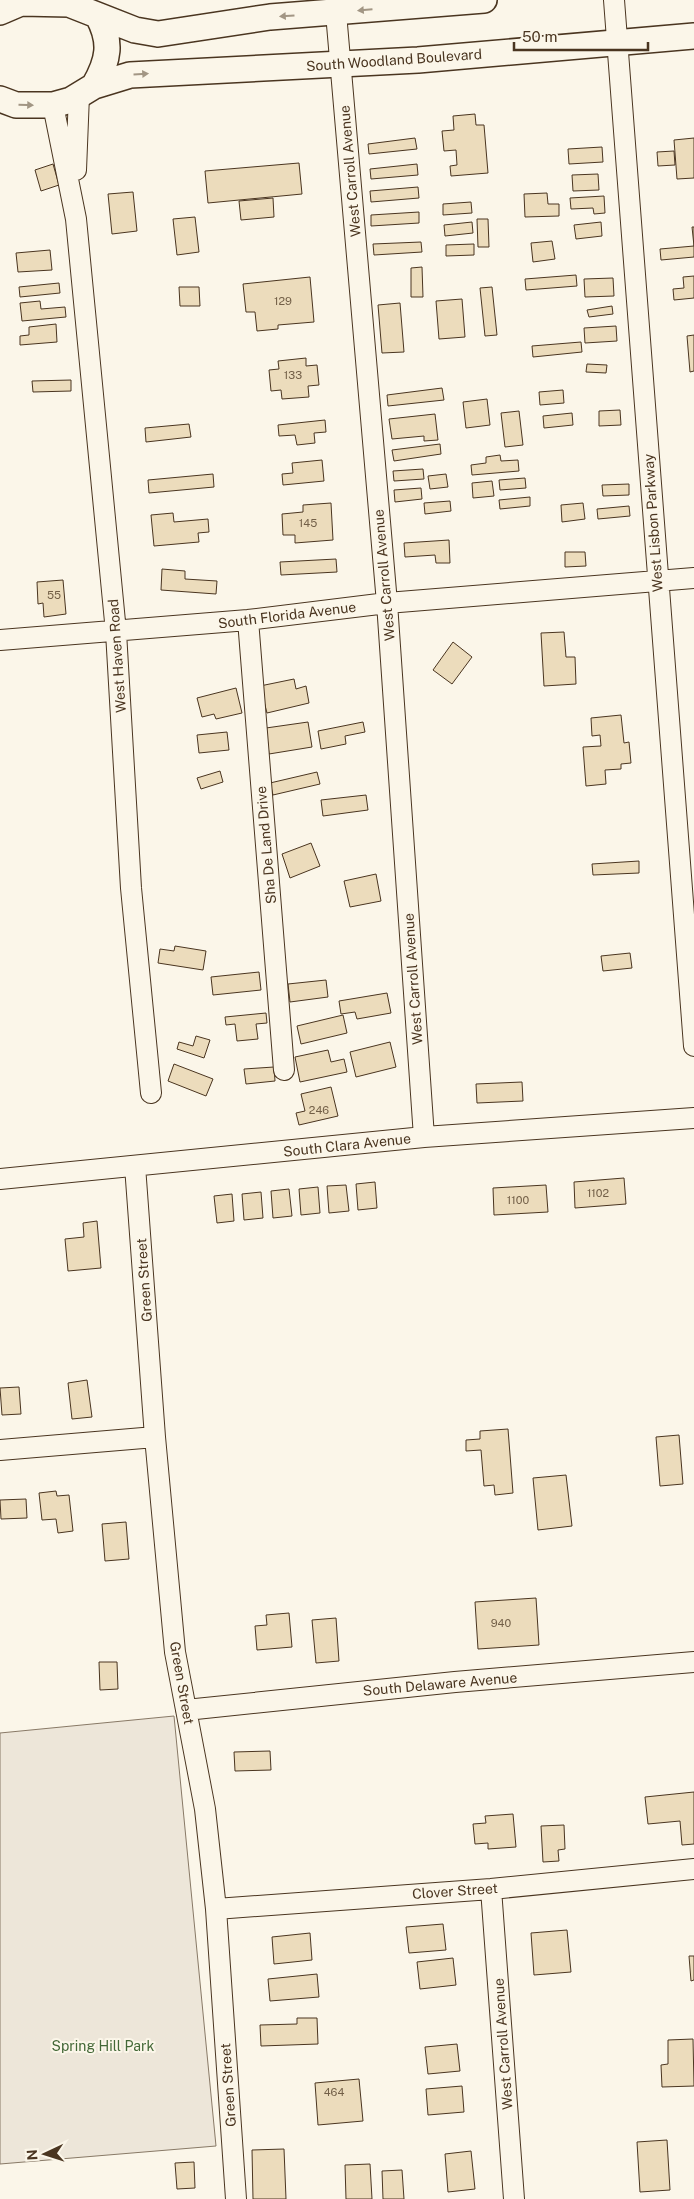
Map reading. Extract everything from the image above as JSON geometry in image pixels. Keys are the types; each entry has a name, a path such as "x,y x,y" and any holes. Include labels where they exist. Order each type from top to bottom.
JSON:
{"main road":[{"path":"0,12 21,3 69,4 135,30 158,34 270,18 484,0"},
{"path":"87,90 104,69 108,48 106,31 98,16"},
{"name":"South Woodland Boulevard","path":"0,99 16,105 53,105 71,100 87,90 130,75 340,65 694,36"}],"street":[{"name":"West Lisbon Parkway","path":"614,0 694,1046"},
{"name":"West Carroll Avenue","path":"336,13 387,603 424,1137"},
{"name":"West Haven Road","path":"87,90 76,149 76,219 116,632 131,888 151,1093"},
{"name":"West Haven Road","path":"53,105 76,219"},
{"name":"South Florida Avenue","path":"0,640 248,620 387,603 694,578"},
{"name":"Sha De Land Drive","path":"248,620 284,1070"},
{"name":"South Clara Avenue","path":"0,1179 424,1137 694,1118"},
{"name":"Green Street","path":"135,1166 175,1652 205,1809 216,1909 236,2199"},
{"path":"0,1450 156,1437"},
{"name":"South Delaware Avenue","path":"186,1710 455,1682 694,1662"},
{"name":"Clover Street","path":"216,1909 491,1888 694,1869"},
{"name":"West Carroll Avenue","path":"491,1888 514,2199"}],"green space":[{"name":"Spring Hill Park","path":"174,1716 216,2146 0,2164 0,1733"}],"building":[{"path":"475,114 476,125 484,125 488,173 451,176 450,166 457,165 456,150 444,151 442,131 454,130 453,116"},
{"path":"415,138 417,149 369,154 368,144"},
{"path":"694,138 694,178 677,179 674,140"},
{"path":"602,147 603,162 569,164 568,149"},
{"path":"674,151 675,165 658,166 657,152"},
{"path":"299,163 302,194 208,203 205,171"},
{"path":"53,164 59,185 41,191 35,170"},
{"path":"417,164 418,175 371,179 370,169"},
{"path":"598,174 599,190 573,191 572,175"},
{"path":"418,187 419,198 371,202 370,191"},
{"path":"133,192 137,231 112,234 108,194"},
{"path":"547,193 548,204 559,204 559,216 525,217 524,194"},
{"path":"604,196 605,213 594,214 593,208 571,209 570,198"},
{"path":"273,198 274,217 241,220 239,201"},
{"path":"471,202 472,213 443,215 443,204"},
{"path":"419,212 419,223 371,226 371,215"},
{"path":"195,217 199,252 177,255 173,219"},
{"path":"477,219 488,219 489,247 478,247"},
{"path":"472,222 473,233 445,236 444,225"},
{"path":"601,222 602,236 576,239 574,225"},
{"path":"692,227 694,227 694,246"},
{"path":"552,241 555,259 533,262 531,243"},
{"path":"421,242 422,252 374,255 373,244"},
{"path":"474,244 474,255 446,256 446,245"},
{"path":"694,246 694,257 661,260 660,249"},
{"path":"50,250 52,270 18,272 16,253"},
{"path":"422,267 423,297 411,297 411,268"},
{"path":"576,275 577,286 526,290 525,279"},
{"path":"694,276 694,298 674,300 673,289 684,288 683,277"},
{"path":"310,277 314,322 278,325 278,329 257,331 255,312 246,312 243,284"},
{"path":"613,278 614,296 585,297 584,279"},
{"path":"59,283 60,293 20,297 19,287"},
{"path":"179,287 199,287 200,306 180,306"},
{"path":"492,287 497,335 485,336 480,288"},
{"path":"462,299 465,337 439,339 436,301"},
{"path":"40,301 41,309 65,307 66,317 22,321 20,303"},
{"path":"400,303 404,352 382,353 378,305"},
{"path":"612,306 613,314 589,317 587,310"},
{"path":"56,324 57,342 20,345 20,336 29,335 29,327"},
{"path":"616,326 617,341 585,343 584,328"},
{"path":"694,335 694,371 690,372 687,336"},
{"path":"581,342 582,352 533,357 532,346"},
{"path":"306,358 306,366 317,365 319,385 308,386 309,397 282,399 281,390 271,391 269,370 279,369 278,361"},
{"path":"587,364 607,365 606,373 586,372"},
{"path":"71,380 71,391 33,392 32,381"},
{"path":"442,388 444,400 388,406 387,395"},
{"path":"563,390 564,403 540,405 539,392"},
{"path":"487,399 490,425 466,428 463,402"},
{"path":"620,410 621,425 599,426 599,411"},
{"path":"519,411 523,445 505,447 501,413"},
{"path":"572,413 573,425 544,428 543,416"},
{"path":"435,414 438,440 424,441 424,436 392,439 389,419"},
{"path":"325,420 326,432 314,433 315,443 297,445 295,435 279,436 278,425"},
{"path":"189,424 191,437 146,442 145,428"},
{"path":"440,444 441,454 394,461 392,450"},
{"path":"500,455 501,461 518,460 519,471 472,475 471,465 486,463 486,457"},
{"path":"322,460 324,481 283,485 282,474 293,473 292,463"},
{"path":"423,469 424,479 394,481 393,471"},
{"path":"213,474 214,487 149,493 148,480"},
{"path":"446,474 448,487 430,489 428,476"},
{"path":"525,478 526,488 500,490 499,480"},
{"path":"492,481 494,496 473,498 472,483"},
{"path":"629,484 629,495 603,496 602,485"},
{"path":"421,488 422,499 395,502 394,490"},
{"path":"530,497 530,506 500,509 499,500"},
{"path":"450,501 451,511 425,514 424,503"},
{"path":"331,503 333,540 295,543 295,535 283,535 282,514 303,512 303,505"},
{"path":"583,503 585,519 562,522 561,505"},
{"path":"629,506 630,516 598,519 597,509"},
{"path":"173,513 174,522 208,519 209,532 198,533 199,542 154,546 151,515"},
{"path":"449,540 450,563 436,563 435,555 405,557 404,543"},
{"path":"565,552 585,552 586,566 565,567"},
{"path":"336,559 337,572 281,575 280,562"},
{"path":"162,569 185,571 185,579 217,581 216,594 161,590"},
{"path":"63,580 66,614 44,617 43,603 38,604 37,582"},
{"path":"564,632 566,657 575,657 576,684 544,686 541,633"},
{"path":"453,642 472,657 452,684 433,670"},
{"path":"294,679 296,689 306,686 309,703 267,713 260,686"},
{"path":"236,688 242,713 216,719 214,714 202,717 197,698"},
{"path":"621,715 624,743 629,742 631,763 621,764 621,769 605,770 606,784 586,786 583,747 601,746 600,735 592,736 591,718"},
{"path":"308,722 312,747 269,754 266,728"},
{"path":"363,722 365,732 345,736 346,744 321,749 318,731"},
{"path":"227,732 229,750 199,753 197,735"},
{"path":"220,771 223,782 201,789 197,778"},
{"path":"317,772 320,784 273,795 270,783"},
{"path":"366,795 368,810 323,816 321,800"},
{"path":"311,843 320,866 290,878 282,854"},
{"path":"639,861 639,873 593,875 592,864"},
{"path":"376,874 381,901 350,907 344,881"},
{"path":"175,946 206,951 203,970 158,963 160,949 174,951"},
{"path":"630,953 632,968 603,971 601,956"},
{"path":"259,972 261,990 213,995 211,977"},
{"path":"326,980 328,997 290,1002 288,984"},
{"path":"387,993 391,1013 357,1019 355,1012 341,1014 339,1001"},
{"path":"266,1013 267,1023 256,1024 258,1039 237,1041 235,1024 226,1025 225,1017"},
{"path":"343,1015 347,1033 301,1044 297,1026"},
{"path":"196,1036 210,1040 204,1058 177,1049 179,1042 193,1046"},
{"path":"390,1042 396,1067 356,1077 350,1052"},
{"path":"328,1050 331,1062 344,1059 347,1072 300,1082 295,1057"},
{"path":"174,1064 213,1079 206,1096 168,1081"},
{"path":"274,1067 275,1081 246,1084 244,1069"},
{"path":"522,1082 523,1101 477,1103 476,1084"},
{"path":"331,1087 338,1116 299,1125 296,1113 305,1111 301,1094"},
{"path":"624,1178 626,1204 575,1208 574,1182"},
{"path":"375,1182 377,1208 358,1210 356,1184"},
{"path":"346,1185 349,1211 329,1213 327,1186"},
{"path":"546,1185 548,1212 494,1215 493,1188"},
{"path":"318,1187 320,1213 301,1215 299,1189"},
{"path":"289,1189 292,1216 273,1218 271,1191"},
{"path":"261,1192 263,1218 244,1220 242,1194"},
{"path":"232,1194 234,1221 217,1223 214,1196"},
{"path":"97,1221 101,1268 68,1271 65,1239 84,1237 83,1223"},
{"path":"87,1380 92,1417 72,1419 68,1383"},
{"path":"19,1387 21,1414 2,1415 0,1388"},
{"path":"508,1429 513,1493 495,1495 494,1485 484,1486 481,1450 466,1451 466,1440 480,1439 480,1431"},
{"path":"679,1435 683,1484 660,1486 656,1437"},
{"path":"566,1475 572,1526 538,1530 533,1478"},
{"path":"56,1491 57,1496 69,1495 73,1531 58,1533 56,1519 42,1520 39,1493"},
{"path":"26,1499 27,1518 1,1519 0,1500"},
{"path":"126,1522 129,1559 105,1561 102,1524"},
{"path":"536,1598 539,1645 478,1649 475,1602"},
{"path":"289,1613 292,1647 257,1650 255,1626 267,1625 266,1615"},
{"path":"336,1618 339,1661 316,1663 312,1620"},
{"path":"99,1662 117,1662 118,1689 100,1690"},
{"path":"270,1751 271,1770 235,1771 234,1752"},
{"path":"694,1792 694,1844 682,1845 680,1821 648,1824 645,1797"},
{"path":"513,1814 516,1847 488,1849 488,1843 475,1844 473,1824 486,1823 485,1816"},
{"path":"564,1825 565,1849 558,1850 559,1861 543,1862 541,1826"},
{"path":"443,1924 446,1950 409,1953 406,1927"},
{"path":"567,1930 571,1972 534,1975 531,1933"},
{"path":"310,1933 312,1960 274,1964 272,1937"},
{"path":"689,1956 694,1956 694,1980 691,1981"},
{"path":"453,1958 456,1985 420,1989 417,1962"},
{"path":"317,1974 319,1997 270,2001 268,1979"},
{"path":"297,2018 317,2018 318,2044 261,2046 260,2025 297,2024"},
{"path":"693,2039 694,2086 662,2087 661,2065 668,2064 668,2040"},
{"path":"457,2044 460,2071 428,2074 425,2047"},
{"path":"359,2079 363,2121 318,2125 315,2083"},
{"path":"462,2086 464,2112 428,2115 426,2089"},
{"path":"667,2140 670,2190 640,2192 637,2142"},
{"path":"284,2149 286,2199 253,2199 252,2150"},
{"path":"471,2151 475,2189 448,2192 445,2154"},
{"path":"194,2162 195,2188 177,2189 175,2163"},
{"path":"370,2164 372,2199 346,2199 345,2165"},
{"path":"402,2170 404,2199 383,2199 382,2171"}]}
